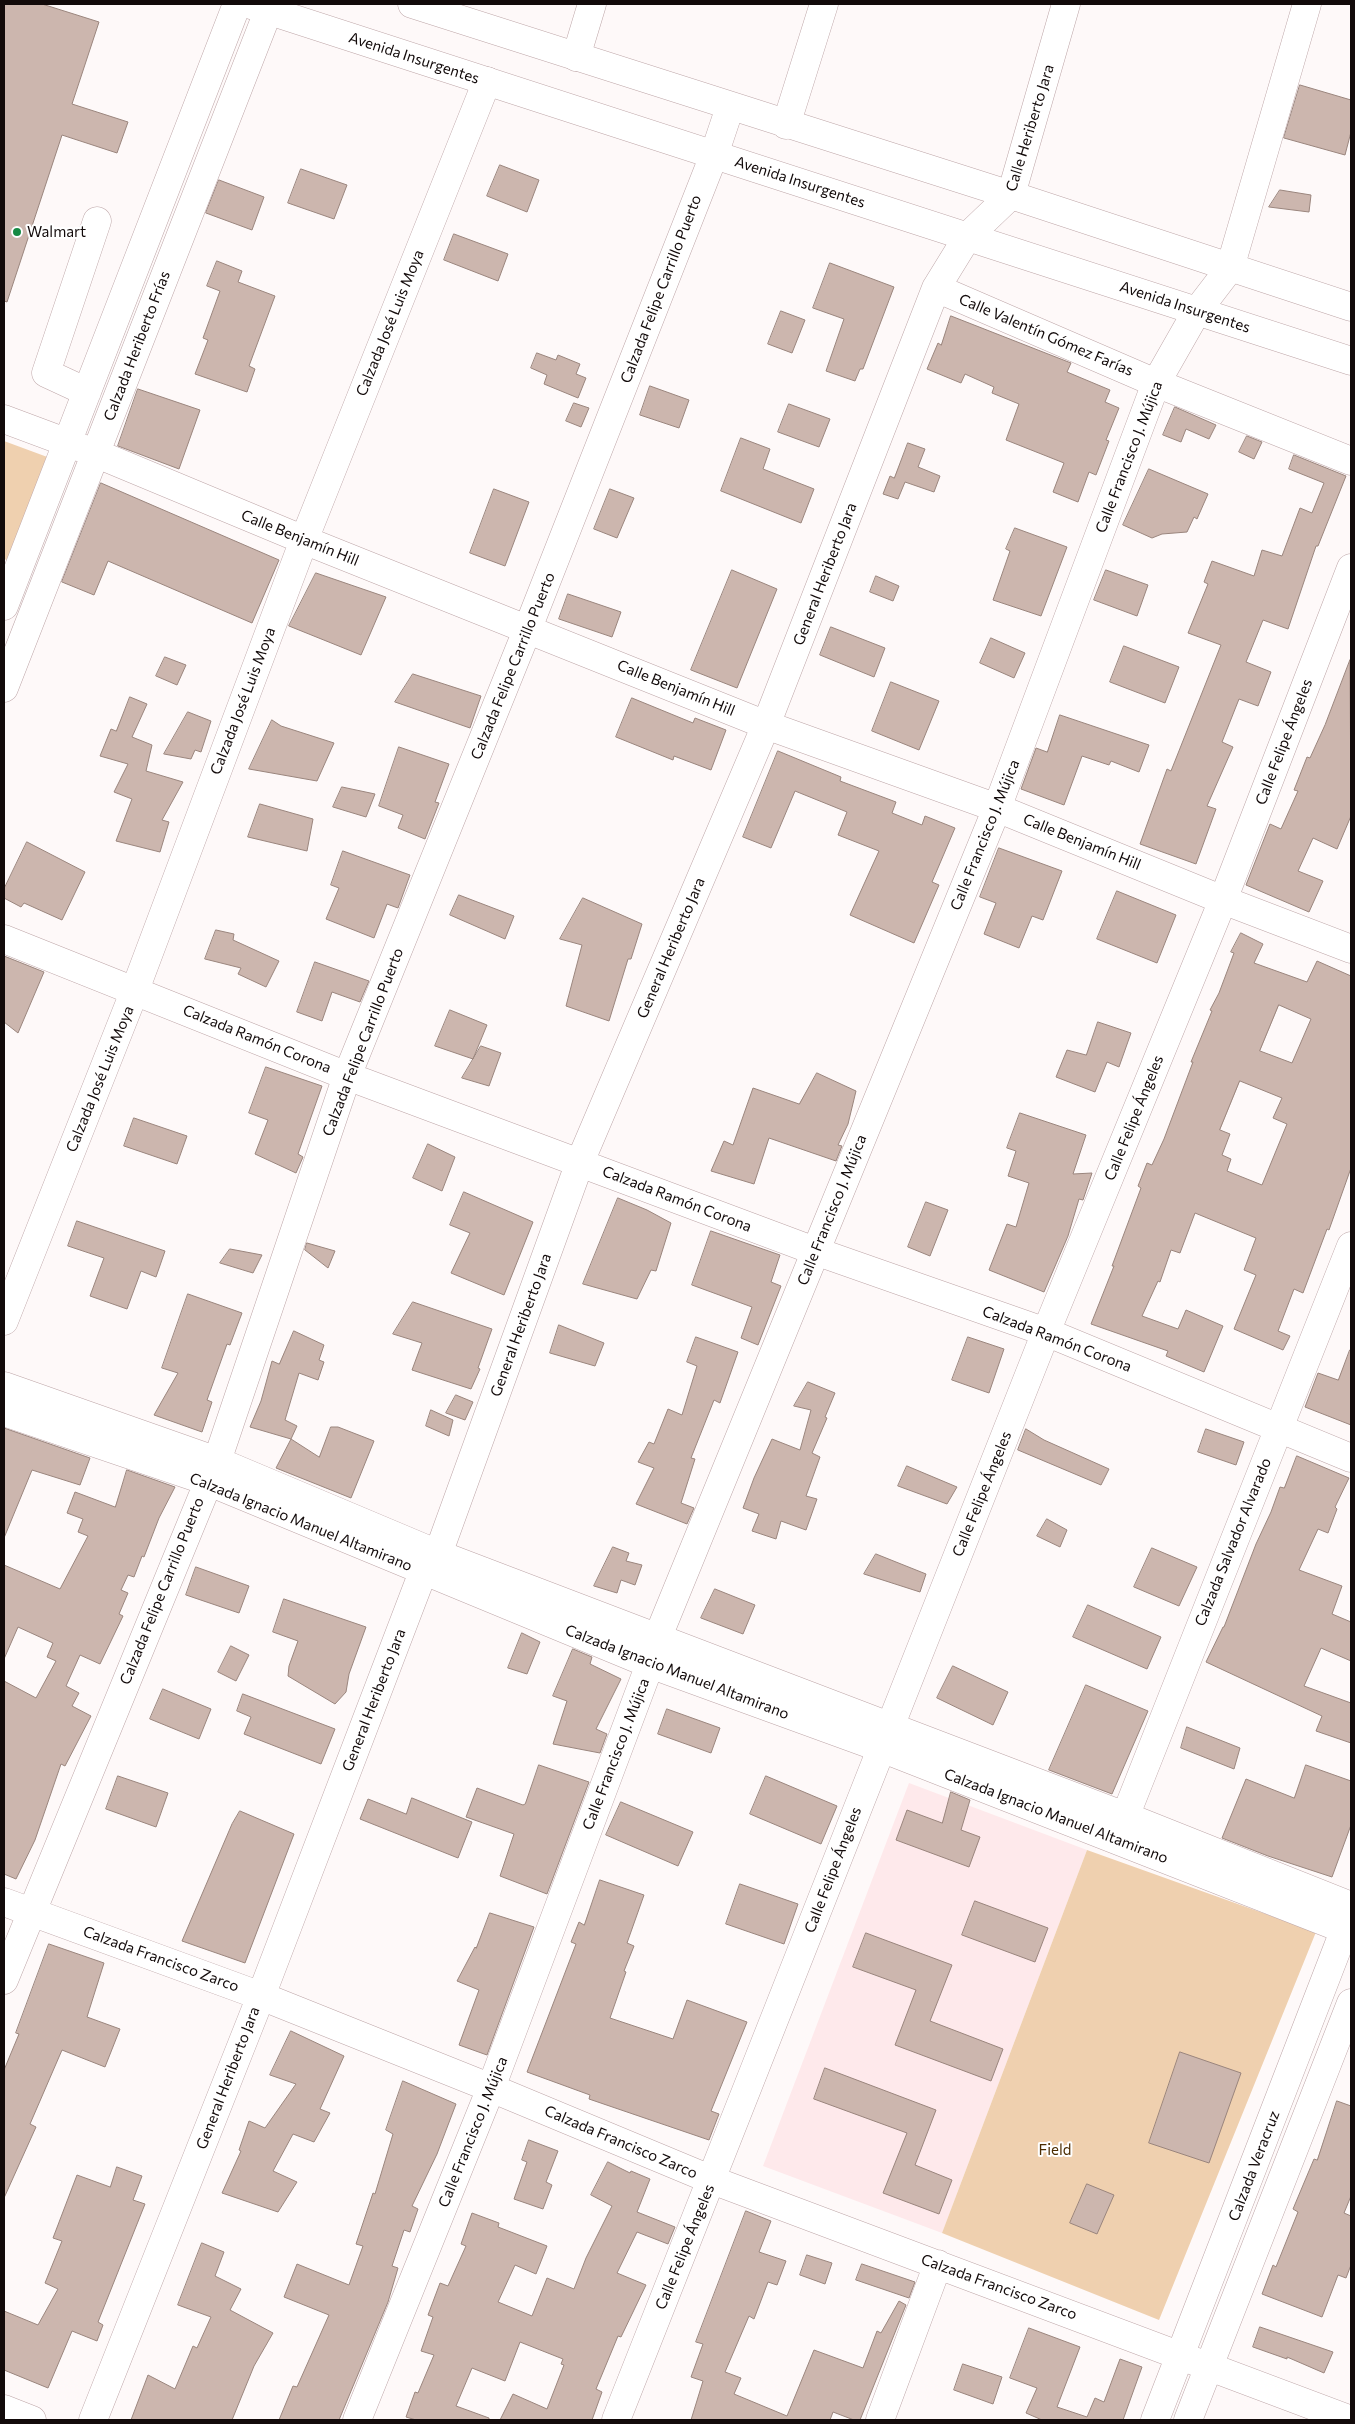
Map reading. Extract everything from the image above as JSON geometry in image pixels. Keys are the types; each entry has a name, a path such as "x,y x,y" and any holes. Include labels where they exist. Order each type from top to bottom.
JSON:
{"street":[{"name":"Calzada Heriberto Frías","path":"4,606 9,577 67,443 237,4"},
{"path":"412,4 786,125 1011,195 1351,307"},
{"path":"576,57 592,4"},
{"path":"786,125 824,4"},
{"name":"Calle Heriberto Jara","path":"968,236 1011,195 1066,4"},
{"name":"Calle Francisco J. Mújica","path":"357,2420 491,2088 650,1664 657,1639 997,808 1156,382 1197,311 1230,268 1307,4"},
{"name":"Calzada Heriberto Frías","path":"4,688 95,453 262,6"},
{"name":"Avenida Insurgentes","path":"262,6 714,155 1351,361"},
{"name":"Calzada José Luis Moya","path":"4,1322 135,990 304,540 487,81"},
{"name":"Calzada Felipe Carrillo Puerto","path":"4,1980 212,1471 347,1076 528,628 714,155 730,107"},
{"path":"86,392 46,372 97,221"},
{"name":"General Heriberto Jara","path":"94,2420 431,1563 580,1162 766,724 936,288 968,236"},
{"name":"Calle Valentín Gómez Farías","path":"936,288 1156,382 1351,461"},
{"name":"Calle Benjamín Hill","path":"4,419 95,453 304,540 766,724 997,808 1223,900 1351,949"},
{"name":"Calle Felipe Ángeles","path":"616,2420 1046,1332 1223,900 1351,568"},
{"name":"Calzada Ramón Corona","path":"4,939 347,1076 815,1251 1046,1332 1351,1458"},
{"name":"Calzada Salvador Alvarado","path":"1121,1827 1351,1246"},
{"name":"Calzada Ignacio Manuel Altamirano","path":"4,1386 431,1563 650,1664 885,1738"},
{"name":"Calzada Ignacio Manuel Altamirano","path":"4,1412 212,1471"},
{"name":"Calzada Ignacio Manuel Altamirano","path":"431,1563 657,1639 885,1738 1121,1827 1350,1920"},
{"name":"Calzada Francisco Zarco","path":"4,1902 260,1996 491,2088 712,2180 1209,2365 1351,2420"},
{"name":"Calzada Veracruz","path":"1154,2420 1182,2355 1350,1920"},
{"name":"Calzada Veracruz","path":"1188,2420 1351,2003"},
{"path":"880,2420 938,2264"},
{"path":"4,2409 32,2420"}],"shaded area":[{"path":"909,1783 1087,1850 942,2233 763,2166"}],"green space":[{"path":"4,441 50,458 13,562 4,559"},
{"name":"Field","path":"1087,1850 1316,1932 1159,2320 942,2233"}],"building":[{"name":"Walmart","path":"4,4 42,4 99,22 72,104 128,122 117,153 62,135 7,302 4,301"},
{"path":"1300,85 1351,100 1351,132 1345,155 1284,138"},
{"path":"500,165 539,180 527,212 487,196"},
{"path":"301,169 347,185 334,219 288,203"},
{"path":"219,180 264,197 252,230 206,213"},
{"path":"1280,190 1311,195 1309,212 1269,207"},
{"path":"454,234 508,254 498,281 444,260"},
{"path":"217,261 242,271 238,282 275,296 249,366 255,369 247,392 195,374 208,340 203,338 220,291 207,286"},
{"path":"830,263 894,287 863,369 860,369 855,381 826,371 844,319 813,308"},
{"path":"781,311 805,320 792,353 768,344"},
{"path":"951,316 1071,363 1067,372 1110,390 1105,402 1119,408 1106,440 1109,441 1096,475 1089,472 1078,502 1053,492 1064,463 1006,440 1019,404 992,393 994,387 965,374 961,383 927,369 938,343 941,345"},
{"path":"537,353 556,360 558,355 580,364 576,374 586,378 578,398 544,384 547,375 531,368"},
{"path":"650,386 689,400 679,428 640,415"},
{"path":"138,389 200,410 179,469 118,446"},
{"path":"574,403 589,408 581,427 566,421"},
{"path":"789,404 830,419 819,447 778,432"},
{"path":"1175,407 1216,425 1209,439 1186,429 1181,442 1163,435"},
{"path":"1247,436 1262,442 1254,459 1239,452"},
{"path":"741,438 770,449 763,469 814,489 801,523 721,491"},
{"path":"908,443 925,449 918,467 940,476 934,492 905,482 898,499 883,494 890,476 894,478"},
{"path":"1294,455 1346,476 1318,546 1316,546 1288,629 1263,620 1246,662 1271,672 1258,706 1239,699 1222,742 1233,747 1207,806 1216,809 1196,864 1140,844 1167,769 1171,771 1221,645 1188,633 1208,584 1204,582 1212,561 1254,576 1262,550 1282,556 1300,508 1312,513 1324,483 1289,469"},
{"path":"1149,469 1208,494 1197,519 1194,517 1187,532 1162,534 1152,538 1123,525"},
{"path":"101,483 279,560 252,623 108,561 94,595 62,582"},
{"path":"494,489 529,502 505,566 470,553"},
{"path":"610,489 634,498 617,538 594,529"},
{"path":"1015,528 1067,547 1041,616 993,600 1010,551 1006,549"},
{"path":"732,570 777,589 737,688 691,670"},
{"path":"1106,570 1148,585 1137,616 1094,600"},
{"path":"316,573 386,597 361,655 289,626"},
{"path":"876,576 899,586 893,601 870,592"},
{"path":"568,594 621,612 612,637 559,619"},
{"path":"831,627 885,648 874,677 820,655"},
{"path":"991,638 1025,653 1014,678 980,663"},
{"path":"1124,646 1179,667 1165,703 1110,682"},
{"path":"165,657 186,665 177,685 156,676"},
{"path":"1350,660 1351,816 1337,849 1313,838 1298,871 1323,881 1309,912 1246,885 1270,824 1281,829 1298,791 1294,790 1307,757 1310,758 1325,725"},
{"path":"413,674 481,696 470,728 395,702"},
{"path":"891,682 939,701 919,750 872,731"},
{"path":"130,697 147,704 132,737 152,745 146,771 183,782 162,820 169,822 160,852 116,841 132,799 114,792 128,764 100,756 111,729 116,731"},
{"path":"632,698 693,723 695,718 726,730 711,770 674,756 673,760 616,737"},
{"path":"188,712 211,721 201,752 195,750 191,759 164,754"},
{"path":"1060,715 1149,745 1139,772 1111,761 1109,765 1082,756 1064,805 1021,789 1036,748 1047,752"},
{"path":"272,720 281,726 334,743 317,781 249,769"},
{"path":"399,747 449,764 435,802 439,803 425,839 398,828 403,815 379,806"},
{"path":"778,751 841,777 840,781 896,802 892,813 922,825 925,816 955,828 932,882 939,885 914,943 850,915 879,851 838,835 847,812 795,791 771,848 743,837"},
{"path":"342,787 375,794 366,817 333,807"},
{"path":"260,804 313,819 307,851 248,837"},
{"path":"27,842 85,872 62,920 24,903 21,907 4,898 4,889"},
{"path":"999,848 1062,871 1043,920 1032,916 1019,948 984,934 996,903 980,897"},
{"path":"343,851 410,875 398,908 387,904 374,938 326,919 339,888 331,885"},
{"path":"1117,891 1176,915 1157,963 1097,939"},
{"path":"459,895 514,916 505,939 450,915"},
{"path":"583,898 642,924 631,959 628,959 609,1021 566,1006 582,945 560,939"},
{"path":"216,930 234,934 233,940 279,961 266,987 238,974 241,968 205,959"},
{"path":"1241,933 1263,944 1254,963 1307,982 1317,961 1351,976 1351,1168 1329,1230 1327,1229 1303,1293 1294,1289 1278,1331 1290,1336 1283,1350 1234,1329 1256,1275 1244,1270 1256,1238 1195,1213 1180,1253 1171,1250 1160,1282 1158,1281 1142,1316 1178,1329 1186,1310 1223,1326 1204,1372 1166,1356 1168,1351 1091,1324 1114,1266 1112,1266 1141,1188 1138,1186 1147,1163 1152,1165 1164,1139 1193,1062 1191,1062 1212,1011 1210,1010 1219,993 1234,953 1231,952","holes":["1279,1005 1311,1019 1292,1063 1260,1051","1240,1081 1282,1098 1273,1118 1287,1124 1262,1185 1227,1171 1231,1159 1222,1155 1230,1134 1220,1130"]},
{"path":"4,956 44,972 18,1033 4,1022"},
{"path":"315,962 369,981 360,1002 332,992 322,1021 297,1012"},
{"path":"450,1010 487,1025 473,1059 435,1046"},
{"path":"1098,1022 1131,1033 1119,1067 1107,1062 1095,1092 1056,1077 1067,1050 1086,1055"},
{"path":"481,1046 501,1053 489,1086 462,1078"},
{"path":"266,1067 322,1086 298,1154 303,1157 296,1173 255,1154 268,1120 249,1113"},
{"path":"817,1073 856,1091 848,1124 838,1145 842,1146 836,1161 769,1138 754,1184 711,1171 724,1141 733,1145 753,1088 799,1104"},
{"path":"1020,1113 1086,1135 1073,1174 1092,1173 1083,1200 1079,1199 1068,1236 1044,1292 989,1270 1007,1224 1016,1227 1029,1183 1008,1176 1016,1151 1007,1148"},
{"path":"134,1118 187,1136 177,1164 124,1146"},
{"path":"428,1144 455,1157 442,1191 413,1178"},
{"path":"464,1192 533,1222 504,1295 451,1273 470,1233 450,1225"},
{"path":"618,1198 647,1210 671,1223 656,1271 651,1270 637,1299 583,1284"},
{"path":"926,1202 948,1210 930,1256 908,1247"},
{"path":"77,1221 165,1251 156,1277 141,1271 127,1309 90,1296 104,1258 68,1246"},
{"path":"711,1231 780,1255 771,1282 781,1286 758,1345 741,1338 752,1307 692,1285"},
{"path":"307,1243 335,1251 328,1268 305,1250"},
{"path":"230,1249 262,1255 253,1273 220,1263"},
{"path":"188,1294 242,1313 230,1345 227,1344 207,1400 212,1402 202,1432 154,1415 178,1373 162,1368"},
{"path":"413,1302 492,1329 478,1368 480,1369 471,1389 412,1370 422,1343 393,1334"},
{"path":"559,1325 604,1343 595,1366 550,1353"},
{"path":"294,1331 324,1345 319,1360 324,1362 318,1380 299,1373 285,1420 297,1426 291,1439 250,1427 261,1401 272,1361 279,1364"},
{"path":"696,1337 738,1352 720,1403 714,1400 691,1458 695,1459 681,1503 694,1508 687,1524 636,1504 654,1468 638,1462 649,1442 654,1444 668,1409 682,1415 697,1366 687,1362"},
{"path":"968,1337 1004,1349 989,1393 952,1380"},
{"path":"1350,1350 1351,1425 1305,1407 1318,1373 1338,1380"},
{"path":"808,1382 835,1393 812,1453 820,1457 806,1496 817,1499 806,1530 781,1521 776,1539 752,1531 759,1514 743,1508 772,1439 800,1450 811,1410 794,1406"},
{"path":"456,1395 473,1402 465,1420 446,1413"},
{"path":"431,1410 453,1420 449,1436 426,1426"},
{"path":"331,1427 338,1427 374,1441 351,1498 276,1468 291,1439 319,1457"},
{"path":"4,1428 90,1458 80,1485 32,1470 4,1538"},
{"path":"1026,1429 1044,1440 1109,1469 1101,1485 1018,1450"},
{"path":"1206,1429 1244,1442 1236,1465 1198,1452"},
{"path":"1297,1456 1349,1478 1335,1507 1337,1509 1328,1533 1318,1529 1299,1570 1342,1586 1332,1614 1351,1622 1351,1661 1321,1648 1304,1686 1351,1703 1351,1743 1316,1731 1322,1716 1206,1662 1224,1627 1280,1487 1284,1488"},
{"path":"907,1466 957,1487 947,1504 898,1486"},
{"path":"127,1470 175,1487 159,1518 134,1577 128,1575 121,1590 128,1593 119,1614 123,1616 100,1664 80,1655 66,1686 79,1693 72,1706 91,1716 65,1766 61,1764 35,1840 16,1879 4,1874 4,1681 36,1698 56,1661 47,1657 53,1643 18,1627 4,1659 4,1565 60,1589 88,1536 78,1532 83,1519 67,1513 75,1492 115,1507"},
{"path":"1047,1519 1067,1530 1060,1547 1037,1536"},
{"path":"613,1547 629,1553 626,1561 642,1565 635,1585 621,1580 617,1593 594,1586"},
{"path":"1152,1548 1197,1567 1179,1606 1134,1587"},
{"path":"876,1554 926,1574 920,1592 864,1574"},
{"path":"196,1567 249,1586 239,1613 186,1595"},
{"path":"715,1589 755,1605 743,1634 701,1618"},
{"path":"284,1599 366,1627 349,1674 346,1692 335,1704 288,1676 289,1666 298,1641 273,1632"},
{"path":"1088,1605 1161,1637 1147,1669 1073,1637"},
{"path":"522,1633 540,1642 527,1674 508,1668"},
{"path":"231,1646 249,1655 236,1681 218,1672"},
{"path":"573,1649 592,1657 590,1664 621,1679 596,1729 607,1734 600,1753 553,1744 567,1701 553,1696"},
{"path":"953,1666 1008,1692 993,1725 937,1698"},
{"path":"1086,1685 1148,1711 1112,1794 1049,1770"},
{"path":"163,1689 211,1709 199,1739 150,1719"},
{"path":"243,1694 335,1729 321,1764 244,1734 251,1717 237,1711"},
{"path":"667,1709 720,1728 711,1753 658,1734"},
{"path":"1187,1727 1240,1748 1234,1769 1181,1748"},
{"path":"539,1765 589,1782 547,1894 500,1876 514,1834 466,1817 477,1788 523,1805 525,1804"},
{"path":"1306,1765 1351,1781 1351,1825 1332,1877 1268,1856 1222,1838 1246,1779 1294,1798"},
{"path":"118,1776 168,1793 156,1827 106,1809"},
{"path":"766,1776 837,1806 821,1844 750,1814"},
{"path":"951,1792 970,1800 961,1830 980,1837 969,1867 896,1840 907,1810 942,1823"},
{"path":"412,1798 472,1822 458,1858 360,1819 368,1799 406,1814"},
{"path":"621,1802 693,1832 678,1866 606,1835"},
{"path":"240,1811 294,1834 245,1963 182,1941 232,1824"},
{"path":"600,1880 644,1895 627,1943 634,1946 624,1971 626,1972 610,2018 673,2039 687,2000 747,2022 711,2111 719,2114 709,2140 589,2099 590,2095 527,2072 576,1944 571,1942 579,1922 584,1925"},
{"path":"740,1884 798,1904 784,1944 726,1924"},
{"path":"975,1901 1048,1928 1035,1962 962,1935"},
{"path":"490,1913 534,1927 487,2055 459,2045 479,1990 457,1981 476,1948"},
{"path":"866,1933 952,1965 930,2021 1003,2049 991,2081 895,2045 916,1990 853,1967"},
{"path":"49,1944 104,1963 87,2017 120,2029 105,2067 62,2050 30,2124 36,2127 4,2198 4,2070 19,2034 16,2033"},
{"path":"291,2031 344,2056 320,2109 330,2113 314,2142 293,2134 273,2171 297,2182 278,2212 222,2193 241,2151 239,2150 249,2121 265,2128 296,2084 270,2075"},
{"path":"1180,2052 1241,2073 1209,2163 1149,2143"},
{"path":"825,2068 936,2110 915,2165 952,2180 939,2214 883,2193 907,2133 814,2099"},
{"path":"403,2081 456,2104 437,2154 412,2206 418,2209 410,2232 404,2230 392,2266 398,2268 388,2302 339,2420 279,2420 293,2386 297,2387 329,2315 284,2297 297,2264 349,2285 363,2246 356,2244 373,2193 375,2194 393,2134 386,2130"},
{"path":"1337,2101 1351,2106 1351,2196 1344,2213 1351,2216 1351,2265 1346,2278 1338,2275 1322,2317 1262,2294 1273,2265 1276,2267 1298,2212 1293,2209 1314,2159 1317,2160"},
{"path":"529,2140 558,2151 546,2182 552,2185 543,2209 514,2199 527,2162 522,2160"},
{"path":"608,2162 630,2173 631,2171 650,2179 637,2212 675,2227 668,2244 637,2232 617,2273 646,2285 621,2337 618,2336 596,2389 602,2392 592,2420 500,2420 513,2394 547,2409 564,2365 561,2364 563,2359 520,2342 505,2381 472,2368 456,2406 489,2418 489,2420 416,2420 406,2417 415,2392 418,2393 434,2355 421,2351 433,2317 428,2315 440,2283 448,2286 466,2246 461,2244 472,2213 499,2223 498,2227 547,2246 536,2274 515,2265 498,2302 532,2316 547,2278 574,2289 586,2258 612,2206 591,2195"},
{"path":"117,2167 142,2176 133,2200 145,2204 98,2322 103,2325 97,2341 72,2331 48,2388 4,2370 4,2311 38,2325 58,2289 45,2283 62,2241 53,2238 77,2175 110,2187"},
{"path":"1087,2184 1114,2195 1097,2234 1070,2223"},
{"path":"746,2211 771,2221 759,2252 786,2261 777,2285 768,2282 754,2319 749,2316 725,2372 741,2378 734,2394 787,2416 814,2350 863,2368 877,2331 881,2333 899,2301 906,2305 860,2420 854,2420 833,2412 830,2420 691,2420 703,2381 691,2377 703,2344 696,2342"},
{"path":"202,2243 224,2252 215,2276 241,2289 230,2310 273,2333 254,2366 232,2420 131,2420 148,2375 175,2389 193,2346 197,2348 211,2317 178,2305"},
{"path":"807,2255 832,2263 825,2284 800,2275"},
{"path":"862,2264 915,2282 909,2298 856,2280"},
{"path":"1260,2327 1333,2352 1324,2373 1287,2357 1287,2359 1253,2347"},
{"path":"1029,2328 1080,2347 1057,2407 1087,2417 1095,2398 1104,2402 1120,2359 1142,2367 1123,2420 1042,2420 1026,2413 1037,2388 1010,2378"},
{"path":"963,2364 1002,2377 993,2404 954,2390"}],"place":[{"name":"Walmart","path":"17,232"}]}
